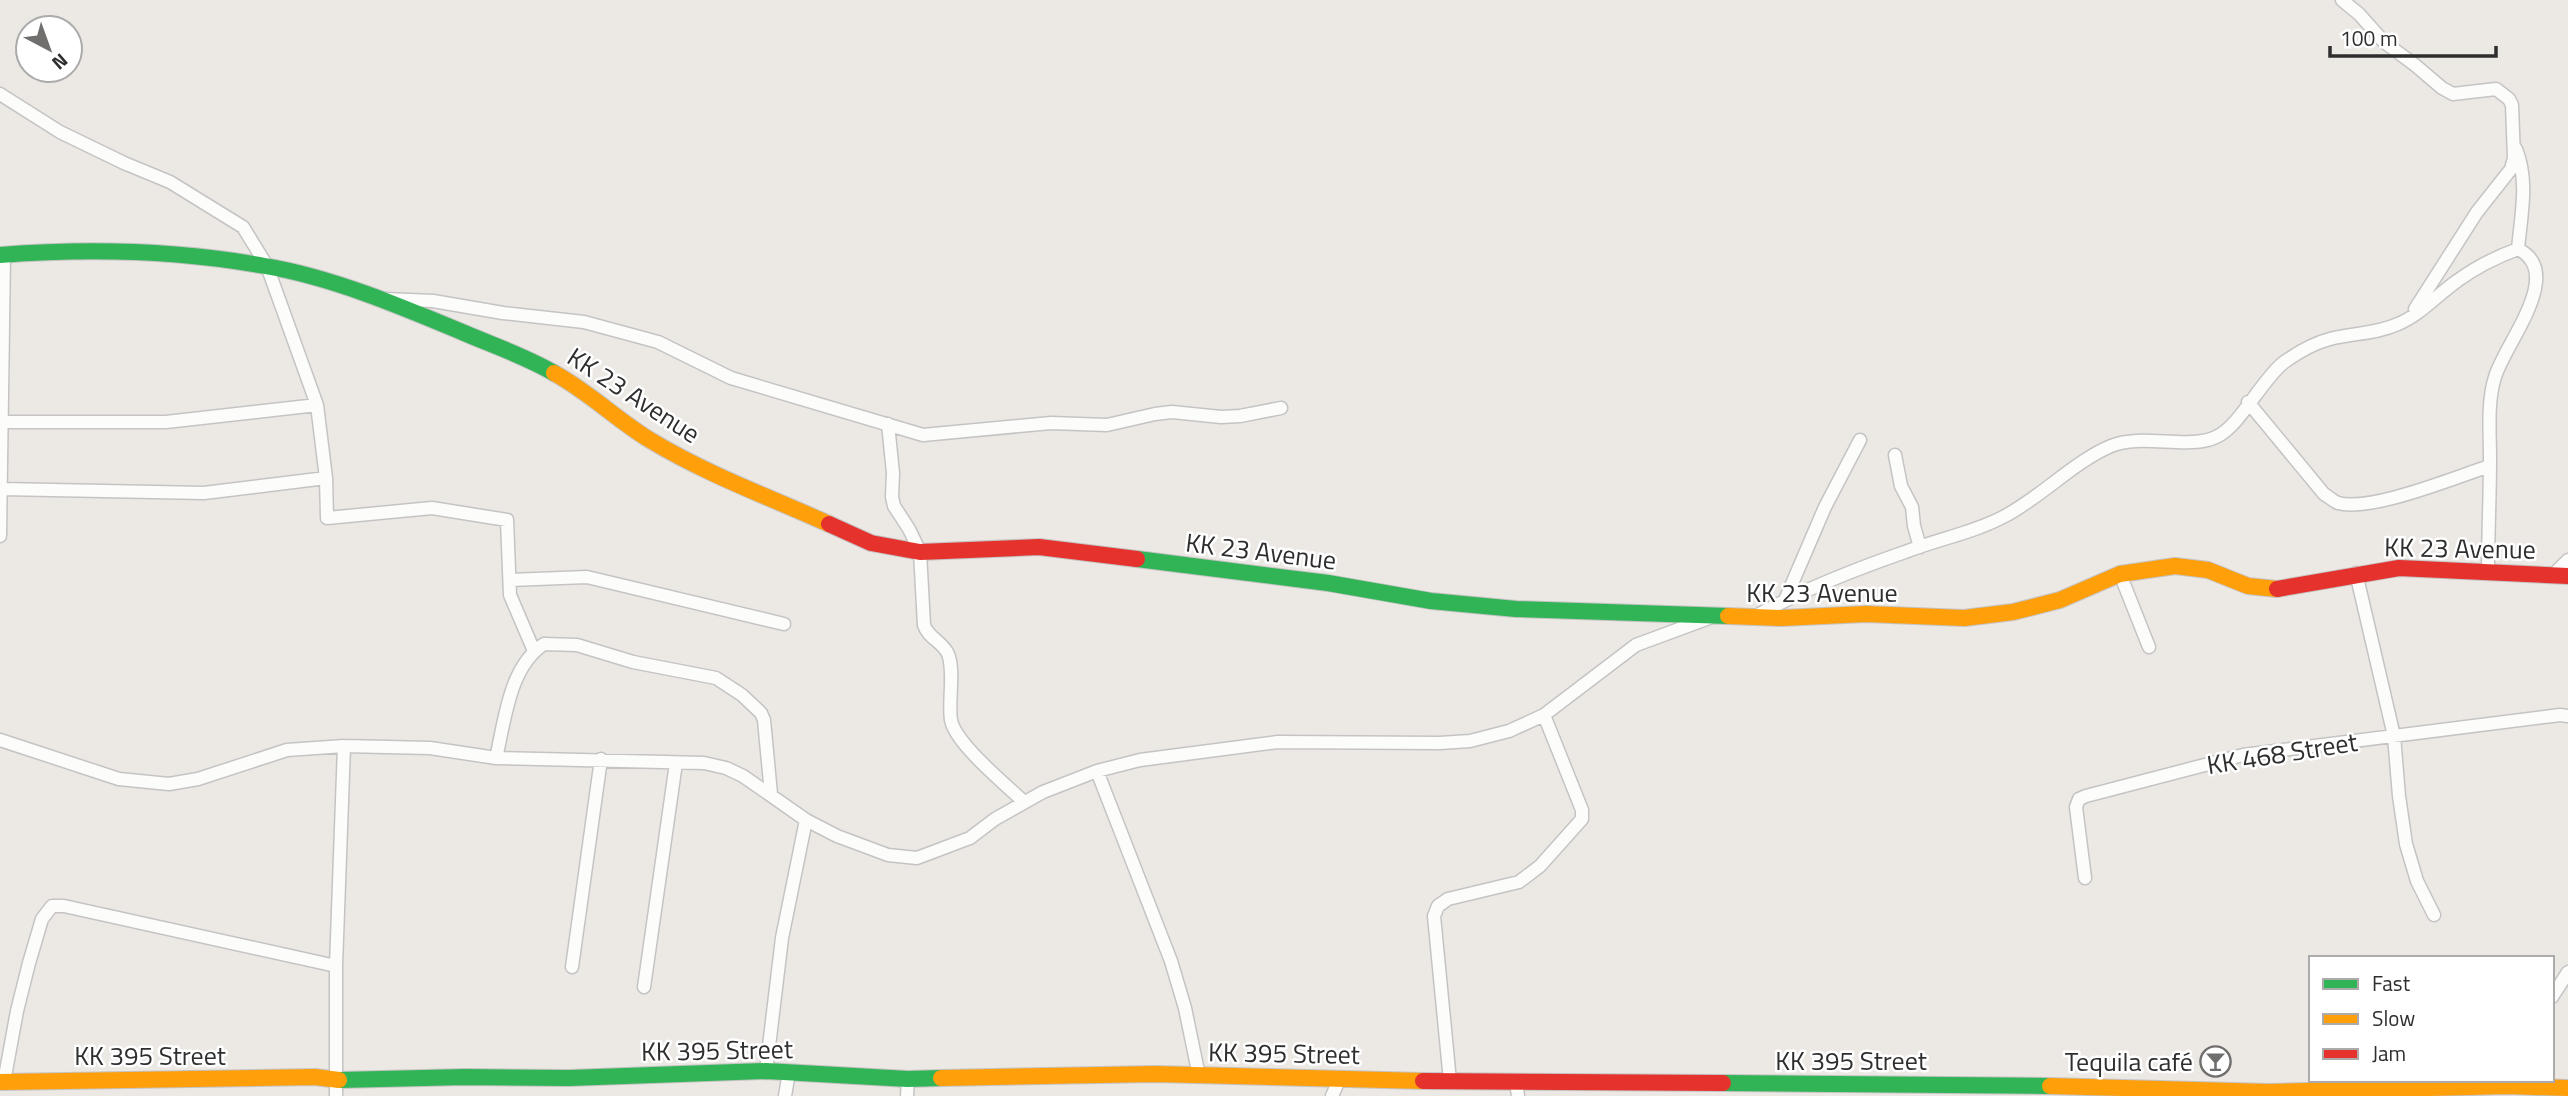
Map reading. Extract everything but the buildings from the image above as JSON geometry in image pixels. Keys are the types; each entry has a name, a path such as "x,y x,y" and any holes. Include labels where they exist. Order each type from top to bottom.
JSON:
{"main road":[{"name":"KK 23 Avenue","path":"2,255 61,250 167,252 267,266 328,282 433,320 548,369 573,383 648,439 729,481 870,543 919,552 1039,547 1328,583 1431,601 1516,609 1782,618 1866,614 1964,618 2013,612 2060,600 2120,574 2175,566 2208,569 2248,586 2272,590 2356,573 2399,568 2560,576"},
{"name":"KK 395 Street","path":"2,1082 316,1077 336,1088 465,1077 569,1078 766,1071 908,1079 1033,1075 1450,1081 1517,1089 2269,1092 2429,1084 2568,1088"}],"street":[{"path":"2342,0 2359,14 2384,42 2442,88 2453,94 2496,89 2512,105 2514,158 2511,169 2477,212 2409,320"},
{"path":"0,94 61,132 170,182 243,227 267,266 317,405 326,478 327,518 432,508 508,520 510,595 534,651"},
{"path":"2514,142 2523,169 2524,187 2518,248"},
{"path":"1753,617 1808,589 1920,547 1965,534 2005,516 2097,453 2113,445 2206,441 2218,436 2228,428 2283,363 2308,347 2331,338 2360,335 2409,320 2484,263 2518,248"},
{"path":"2488,572 2490,413 2494,378 2537,284 2534,263 2528,253 2518,248"},
{"path":"0,536 2,255"},
{"path":"375,299 433,301 503,313 584,322 658,342 731,378 923,435 1051,423 1107,425 1172,412 1221,417 1240,416 1281,408"},
{"path":"2248,402 2324,494 2336,502 2353,505 2379,501 2490,466"},
{"path":"2,422 166,422 317,405"},
{"path":"888,424 893,473 892,496 894,506 909,529 919,552 926,630 945,649 950,662 951,723 971,751 1023,801"},
{"path":"1785,600 1825,507 1860,440"},
{"path":"1895,455 1901,486 1912,507 1920,547"},
{"path":"2,489 204,493 326,478"},
{"path":"2560,576 2568,560"},
{"path":"2356,573 2394,736 2406,844 2417,881 2434,915"},
{"path":"2120,574 2149,647"},
{"path":"510,580 587,577 784,624"},
{"path":"0,740 119,779 169,784 198,779 287,750 344,746 430,748 496,758 704,763 726,768 743,776 806,820 837,836 888,855 917,858 970,838 1023,801 1097,771 1140,760 1278,742 1440,743 1470,741 1509,731 1544,715 1636,645 1712,616"},
{"path":"496,758 511,693 527,658 544,644 577,645 633,662 716,678 732,687 755,706 764,720 771,794"},
{"path":"1450,1081 1434,916 1438,906 1448,899 1519,882 1540,866 1581,819 1581,810 1544,715"},
{"name":"KK 468 Street","path":"2085,878 2076,807 2079,799 2242,755 2568,716"},
{"path":"336,1088 336,966 344,746"},
{"path":"572,967 601,759"},
{"path":"644,987 676,763"},
{"path":"1097,771 1171,961 1185,1008 1199,1076"},
{"path":"766,1071 782,938 806,820"},
{"path":"2,1082 29,963 42,919 52,906 64,906 336,966"},
{"path":"2554,994 2568,972"},
{"path":"785,1096 789,1072"},
{"path":"907,1096 908,1079"},
{"path":"1332,1096 1339,1080"}],"traffic: fast":[{"path":"0,255 133,252 199,257 290,271 390,303 520,356 554,373"},
{"path":"1137,559 1328,583 1431,601 1516,609 1728,616"},
{"path":"339,1080 569,1078 766,1071 908,1079 941,1078"},
{"path":"1723,1083 2050,1086"}],"traffic: slow":[{"path":"554,373 671,452 829,524"},
{"path":"1728,616 1782,618 1866,614 1964,618 2013,612 2060,600 2120,574 2175,566 2208,570 2248,586 2277,589"},
{"path":"941,1078 1155,1074 1423,1081"},
{"path":"0,1082 315,1077 339,1080"},
{"path":"2050,1086 2269,1092 2508,1086 2568,1088"}],"traffic: jam":[{"path":"829,524 871,543 920,552 1039,547 1137,559"},
{"path":"2277,589 2399,568 2568,576"},
{"path":"1423,1081 1723,1083"}],"place":[{"name":"Tequila café","path":"2216,1061"}]}
